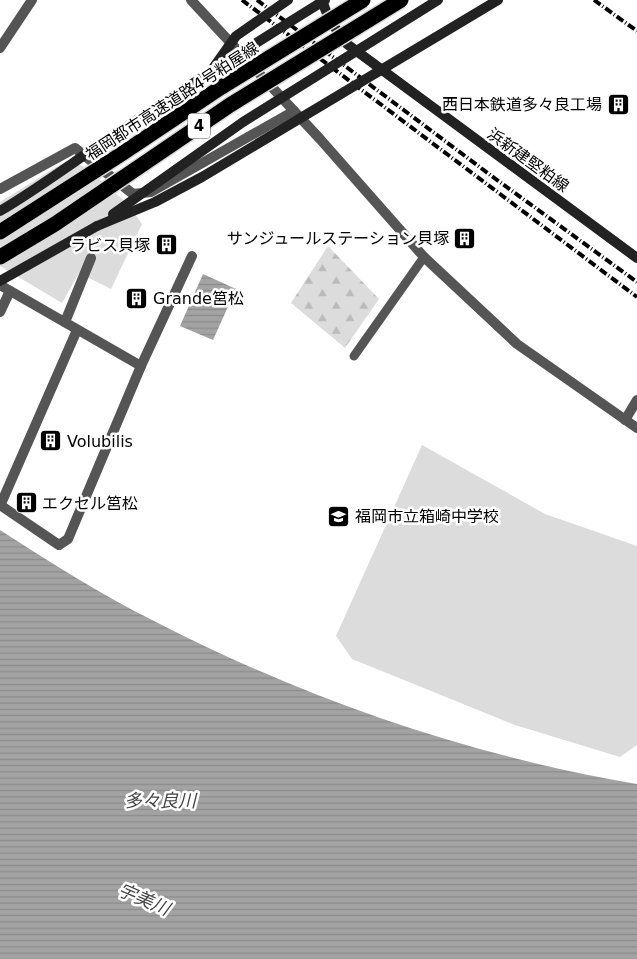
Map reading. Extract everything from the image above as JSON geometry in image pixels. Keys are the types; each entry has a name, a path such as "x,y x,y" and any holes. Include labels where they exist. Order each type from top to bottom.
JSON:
{"highway":[{"name":"福岡都市高速道路4号粕屋線","path":"0,232 123,154 220,88 363,0"},
{"name":"4","path":"0,257 55,224 230,105 401,0"}],"street":[{"path":"0,48 32,0"},
{"path":"190,0 294,111 424,257 517,344 637,428"},
{"path":"210,72 236,36 288,0"},
{"path":"0,211 23,198 112,136 323,0"},
{"name":"浜新建堅粕線","path":"323,0 325,12 347,44 637,258"},
{"path":"0,281 97,226 243,122 438,0"},
{"path":"97,226 155,202 202,177 498,0"},
{"path":"0,189 76,148 133,194 151,192 294,111"},
{"path":"78,330 0,506 59,545 68,540 141,366 192,256"},
{"path":"65,322 91,258"},
{"path":"0,285 141,366"},
{"path":"0,312 10,291"},
{"path":"625,420 637,400"}],"lane":[{"path":"354,356 424,257"}],"green space":[{"path":"66,161 85,167 127,203 142,224 111,289 79,273 62,303 0,266 0,202"},
{"path":"328,246 379,299 345,348 291,303"},
{"path":"422,445 545,514 637,546 637,745 620,757 515,725 352,659 336,636"}],"water":[{"path":"203,274 236,289 213,340 180,326"},
{"name":"多々良川","path":"0,530 116,601 156,622 271,676 330,700 451,741 512,758 637,784 637,959 0,959"}],"railway":[{"path":"242,0 637,297"},
{"path":"257,0 497,180 637,282"},
{"path":"594,0 637,31"}],"place":[{"name":"西日本鉄道多々良工場","path":"618,104"},
{"name":"サンジュールステーション貝塚","path":"465,238"},
{"name":"ラビス貝塚","path":"166,245"},
{"name":"Grande筥松","path":"137,298"},
{"name":"Volubilis","path":"51,441"},
{"name":"エクセル筥松","path":"26,503"},
{"name":"福岡市立箱崎中学校","path":"339,516"}],"water label":[{"name":"宇美川","path":"144,899"}]}
